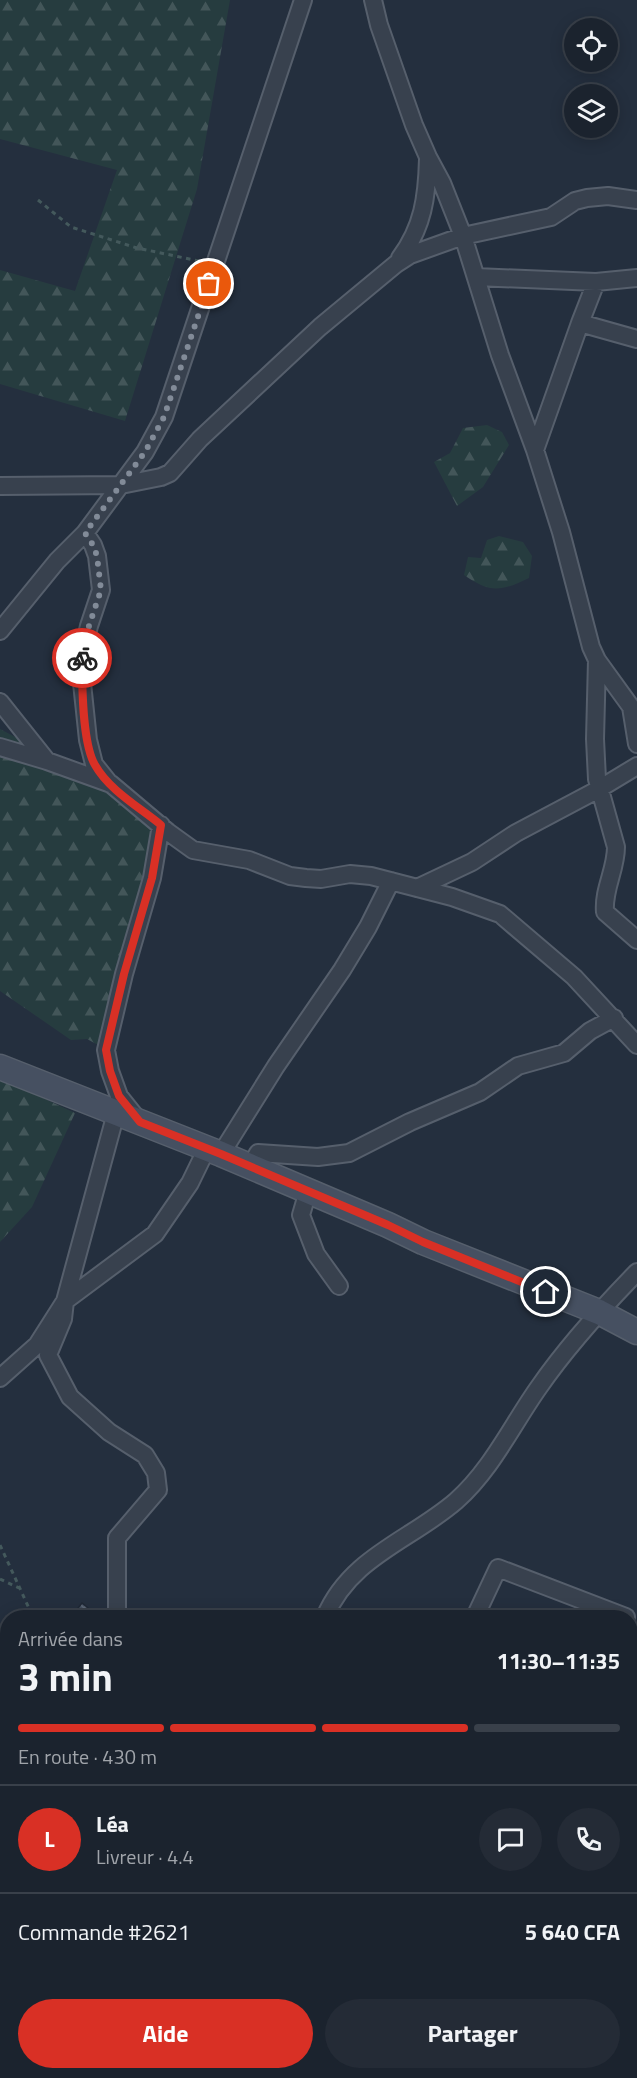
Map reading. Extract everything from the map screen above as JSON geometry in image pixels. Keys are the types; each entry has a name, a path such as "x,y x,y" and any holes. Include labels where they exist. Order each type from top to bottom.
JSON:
{"street":[{"path":"0,631 57,561 85,533 145,452 164,417 303,0"},
{"path":"373,0 389,54 428,157 442,183 463,236 500,355 535,450 561,532 591,647 597,660 631,707 637,744"},
{"path":"396,264 412,241 421,218 427,187 428,157"},
{"path":"0,486 120,485 170,473 200,439 299,346 396,264 423,249 463,236 542,219 559,212 575,201 608,196 637,200"},
{"path":"476,276 596,282 637,278"},
{"path":"535,450 596,282"},
{"path":"580,323 637,339"},
{"path":"85,533 97,556 101,590 82,655 82,683 94,764 111,784 193,850 249,860 290,876 321,879 350,874 371,876 500,914 574,977 637,1045"},
{"path":"597,660 595,739 599,789 616,847 616,857 604,900 605,912 637,940"},
{"path":"0,702 47,761"},
{"path":"0,747 111,784"},
{"path":"417,888 472,862 516,833 637,766"},
{"path":"140,1122 119,1096 110,1071 106,1050 124,974 152,878 161,825"},
{"path":"0,1378 37,1345 65,1301 155,1234 342,970 392,881"},
{"path":"250,1168 258,1153 318,1157 349,1153 410,1122 480,1092 518,1066 564,1053 590,1031 614,1018"},
{"path":"0,1067 214,1151 423,1242 599,1312 637,1332"},
{"path":"117,1113 65,1301 63,1319 48,1355 70,1397 109,1432 145,1455 156,1473 158,1490 117,1538 117,1610"},
{"path":"308,1191 301,1215 316,1254 339,1286"},
{"path":"328,1610 331,1602 367,1561 455,1502 477,1480 540,1386 599,1312 637,1272"},
{"path":"478,1610 498,1568 607,1610"}],"path":[{"path":"38,200 70,227 137,248 216,264"},
{"path":"0,1545 30,1610"},
{"path":"0,1579 21,1589"}],"green space":[{"path":"0,0 230,0 197,189 125,421 0,384 0,270 75,291 117,170 0,139"},
{"path":"487,425 502,432 509,445 483,487 457,506 434,462 450,453 463,428"},
{"path":"499,536 523,542 532,556 529,578 503,588 488,588 464,575 468,557 481,558 487,540"},
{"path":"0,729 109,786 163,830 109,1051 87,1039 71,1040 0,991"},
{"path":"0,1078 75,1113 32,1207 0,1242"}],"building":[{"path":"82,1603 90,1610 76,1610"}],"way so far":[{"path":"82,658 89,626 101,590 97,556 85,533 145,452 164,417 209,284"}],"route":[{"path":"82,658 82,683 88,740 94,764 111,784 161,825 152,878 124,974 106,1050 110,1071 119,1096 140,1122 341,1204 423,1242 546,1292"}]}
